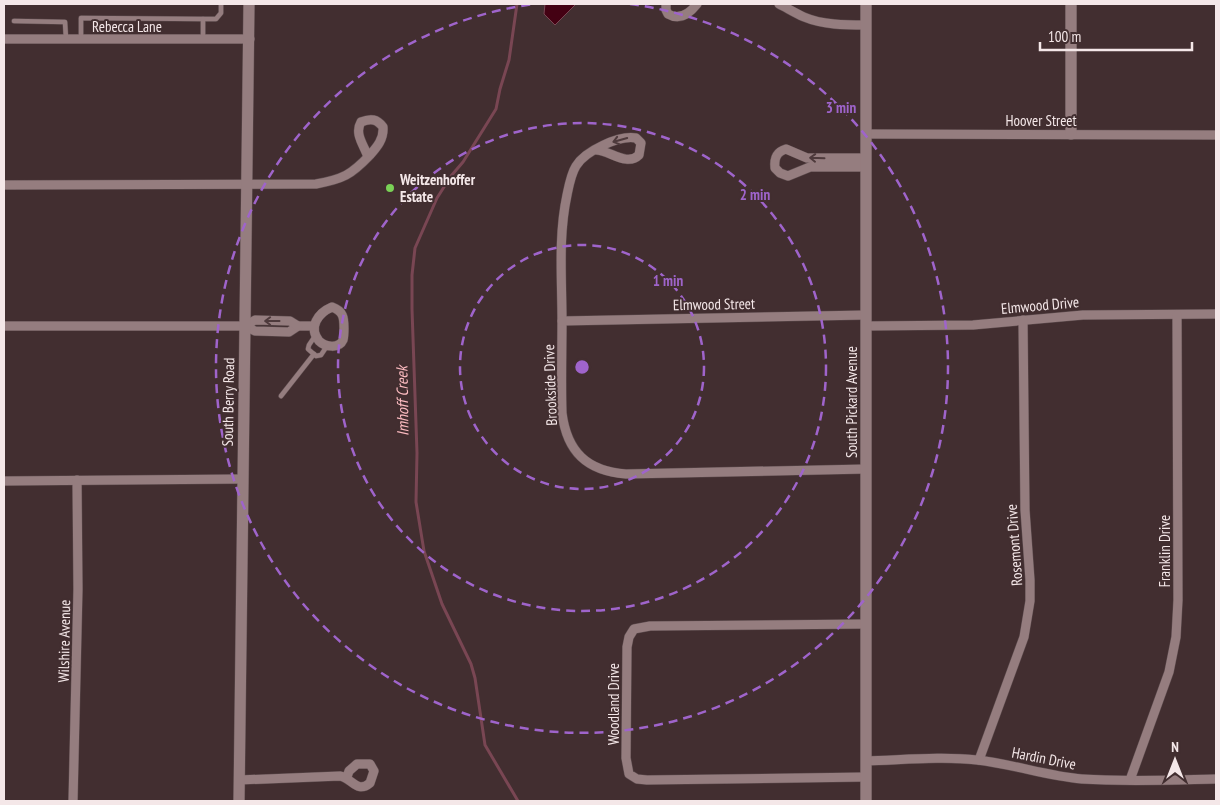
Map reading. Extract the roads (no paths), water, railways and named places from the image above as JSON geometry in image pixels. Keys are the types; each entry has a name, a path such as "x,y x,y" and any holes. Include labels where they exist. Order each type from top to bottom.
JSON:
{"street":[{"name":"South Berry Road","path":"239,801 249,4"},
{"path":"666,4 668,14 677,17 684,16 697,4"},
{"path":"779,4 804,17 825,23 866,26"},
{"name":"South Pickard Avenue","path":"866,4 866,801"},
{"path":"1071,4 1071,134"},
{"name":"Rebecca Lane","path":"4,40 250,39"},
{"name":"Hoover Street","path":"866,134 1216,136"},
{"name":"Brookside Drive","path":"596,150 632,159 639,155 641,149 639,139 631,137 613,141 596,150 581,158 570,178 564,206 561,241 562,321 560,372 564,428 576,452 601,469 626,474 866,470"},
{"path":"786,148 807,158 866,163 810,167 788,176 780,173 775,168 778,152 786,148"},
{"path":"4,185 248,184 298,186 334,181 356,170 368,157"},
{"path":"332,307 339,310 343,315 344,340 335,346 328,346 322,344 315,331 316,319 324,310 332,307"},
{"name":"Elmwood Drive","path":"866,321 942,326 1083,315 1216,314"},
{"name":"Franklin Drive","path":"1130,780 1164,689 1176,637 1178,600 1177,315"},
{"name":"Rosemont Drive","path":"979,760 1024,637 1030,601 1025,510 1023,320"},
{"name":"Elmwood Street","path":"562,321 866,321"},
{"path":"4,326 245,326 255,331 289,332 298,326 315,331"},
{"path":"4,481 242,479"},
{"name":"Wilshire Avenue","path":"73,801 78,589 77,480"},
{"name":"Woodland Drive","path":"866,624 650,626 634,630 629,637 627,647 626,758 629,774 637,779 647,780 866,777"},
{"name":"Hardin Drive","path":"866,761 979,760 1065,777 1115,781 1216,779"},
{"path":"239,780 347,777"}],"lane":[{"path":"81,40 81,18 216,19 221,13 221,4"},
{"path":"203,19 203,40"},
{"path":"14,21 65,22 66,40"},
{"path":"315,331 308,349 316,356 321,355 328,346"},
{"path":"281,396 314,354"}],"waterway":[{"name":"Imhoff Creek","path":"517,4 509,60 496,109 463,162 451,176 437,198 415,248 412,275 412,309 417,453 416,502 424,551 442,604 471,664 475,678 485,745 518,801"}],"place":[{"name":"Weitzenhoffer Estate","path":"390,188"}]}
